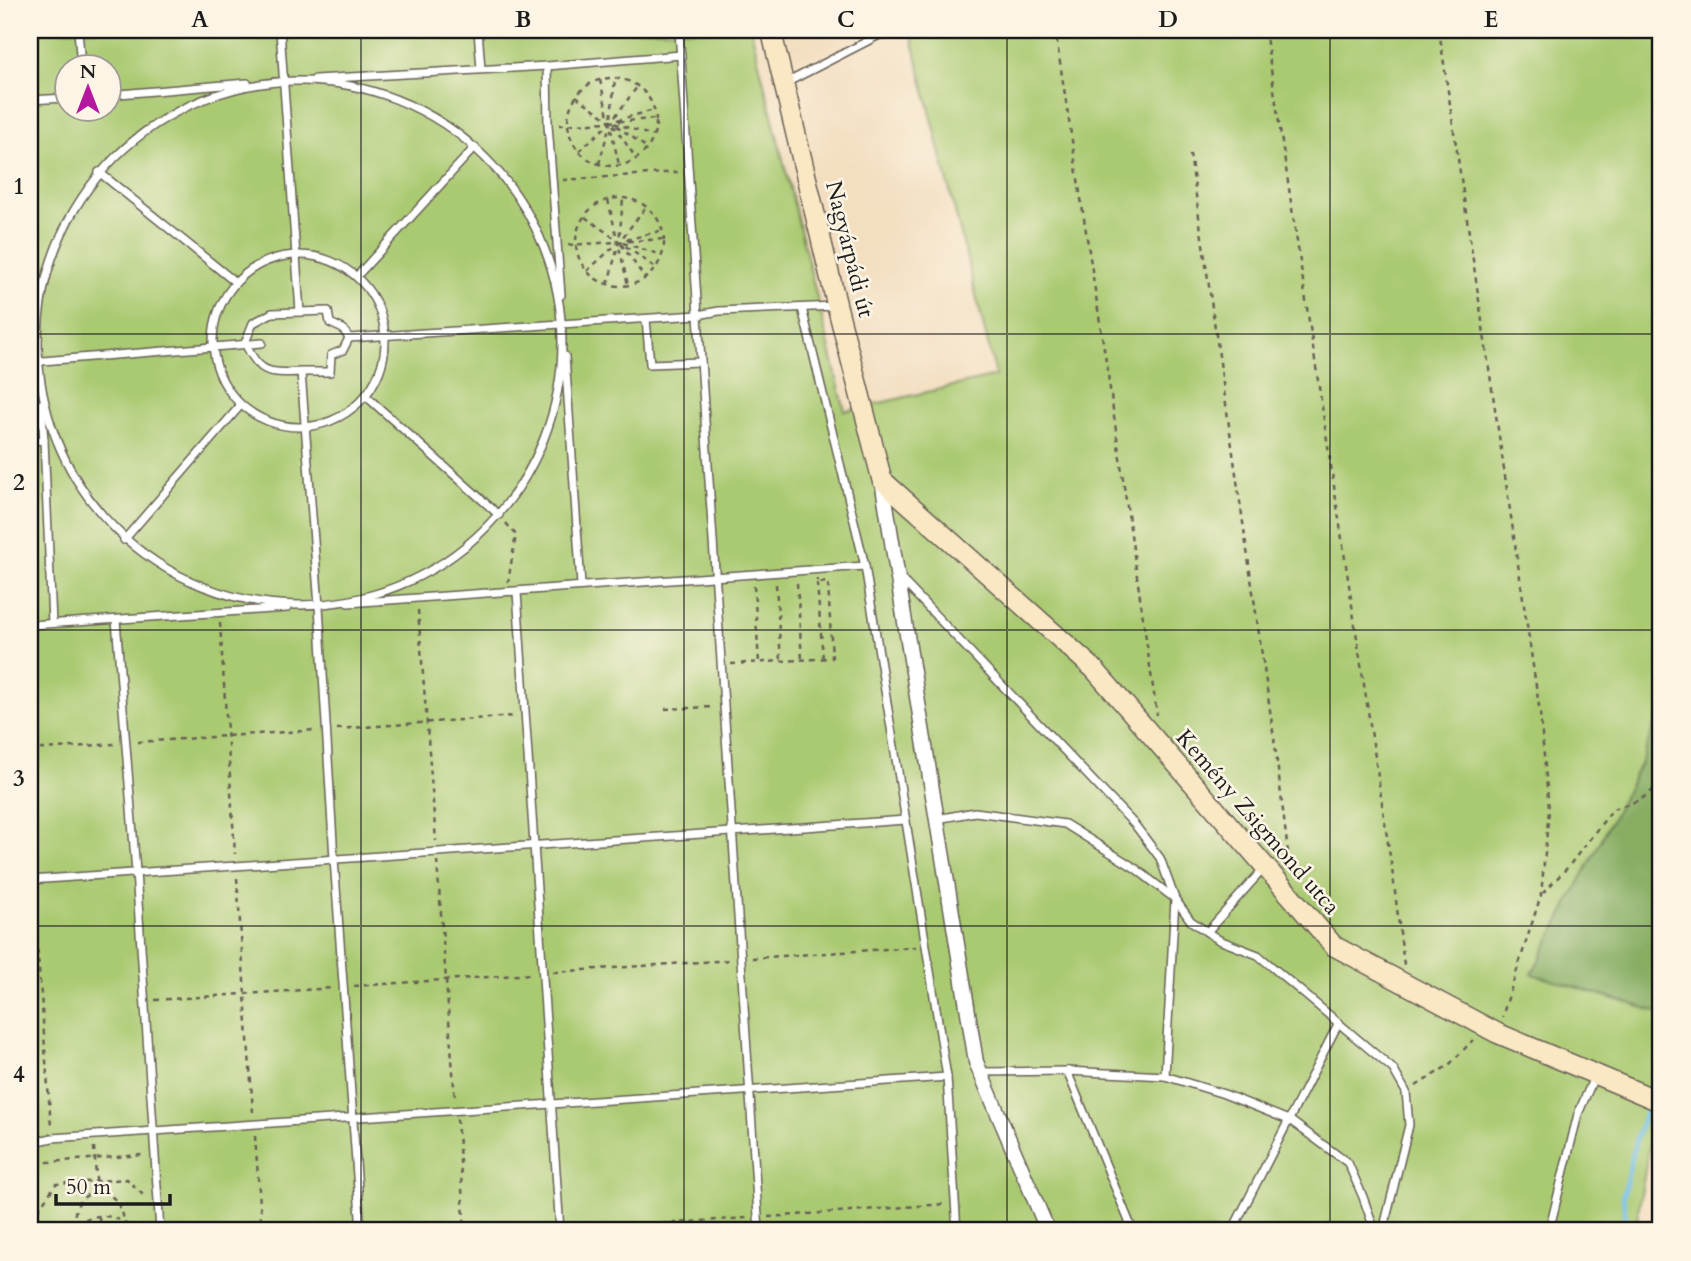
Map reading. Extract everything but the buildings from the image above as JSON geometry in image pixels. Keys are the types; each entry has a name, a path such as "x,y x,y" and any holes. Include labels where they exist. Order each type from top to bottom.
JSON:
{"street":[{"name":"Nagyárpádi út","path":"771,30 837,306 883,480"},
{"name":"Kemény Zsigmond utca","path":"883,480 1094,669 1334,946 1490,1030 1661,1102"},
{"path":"883,480 976,1062 1048,1231"}],"lane":[{"path":"78,30 80,52"},
{"path":"280,30 298,254 300,312"},
{"path":"478,30 481,69"},
{"path":"679,30 759,1231"},
{"path":"784,84 889,30"},
{"path":"122,94 283,80 547,66 681,55"},
{"path":"547,66 548,125 581,585"},
{"path":"283,80 352,85 405,103 418,108 475,147 520,198 544,246 550,259 563,325 559,393 537,458 499,515 448,561 399,586 386,592 319,606 238,598 183,579 124,540 80,489 50,428 33,362 40,293 62,229 99,172 152,125 214,94 283,80"},
{"path":"30,100 52,99"},
{"path":"357,276 475,147"},
{"path":"99,172 235,282"},
{"path":"298,254 329,259 357,276 378,303 387,336 383,368 367,397 340,419 306,429 271,424 240,406 221,382 212,352 216,314 235,282 264,262 298,254"},
{"path":"30,257 33,362 44,440 51,623"},
{"path":"349,338 646,319 719,311 837,306"},
{"path":"802,308 865,566 947,1077 957,1231"},
{"path":"328,311 330,323 343,329 349,338 343,350 331,355 330,372 267,373 253,361 245,343 253,323 272,313 328,311"},
{"path":"646,319 650,364 701,362"},
{"path":"33,362 262,343"},
{"path":"301,372 361,1231"},
{"path":"367,397 499,515"},
{"path":"124,540 240,406"},
{"path":"30,441 44,440"},
{"path":"30,625 865,566"},
{"path":"898,576 1135,825 1160,858 1175,899 1191,921 1219,940 1258,955 1393,1069 1406,1092 1409,1125 1383,1231"},
{"path":"517,592 560,1231"},
{"path":"116,620 160,1231"},
{"path":"937,819 975,812 1065,824 1135,868 1175,899"},
{"path":"32,879 906,820"},
{"path":"1207,932 1265,867"},
{"path":"1165,1076 1175,899"},
{"path":"1232,1231 1338,1024"},
{"path":"980,1072 1067,1071 1165,1076 1224,1094 1289,1120 1348,1163 1376,1231"},
{"path":"1067,1071 1133,1231"},
{"path":"1552,1219 1578,1114 1596,1074"},
{"path":"30,1143 52,1138 93,1135 947,1077"}],"path":[{"path":"1055,30 1157,713 1154,738"},
{"path":"1265,30 1393,876 1406,986"},
{"path":"1406,1092 1449,1065 1490,1030 1541,895 1549,810 1540,713 1439,30"},
{"path":"599,164 611,122 615,79"},
{"path":"615,79 629,82 645,93 654,110 653,136 647,148 636,158 619,165 599,164 586,158 573,143 568,124 571,105 576,96 591,84 615,79"},
{"path":"600,80 619,165"},
{"path":"579,151 611,122 638,87"},
{"path":"576,96 647,148"},
{"path":"611,122 654,110"},
{"path":"548,125 655,119"},
{"path":"611,122 653,136"},
{"path":"611,122 636,158"},
{"path":"1190,154 1275,745 1290,877 1288,893"},
{"path":"552,181 688,172"},
{"path":"608,284 619,242 623,199"},
{"path":"623,199 646,207 653,213 663,230 662,255 656,268 645,278 628,285 608,284 587,271 578,254 577,234 591,209 608,200 623,199"},
{"path":"608,200 628,285"},
{"path":"587,271 619,242 646,207"},
{"path":"585,216 656,268"},
{"path":"619,242 663,230"},
{"path":"557,246 664,239"},
{"path":"619,242 662,255"},
{"path":"619,242 645,278"},
{"path":"499,515 516,535 507,592"},
{"path":"30,554 34,550 33,524"},
{"path":"816,569 823,659"},
{"path":"796,571 802,660"},
{"path":"775,572 781,661"},
{"path":"753,574 759,663"},
{"path":"720,665 832,658 828,582 817,583"},
{"path":"417,599 465,1231"},
{"path":"220,612 262,1231"},
{"path":"665,709 724,707"},
{"path":"30,750 526,716"},
{"path":"1541,895 1568,867 1613,809 1640,800 1661,784"},
{"path":"30,797 32,879 52,1138"},
{"path":"93,1135 97,1193"},
{"path":"40,1231 32,1163 146,1155"},
{"path":"38,1210 56,1184 127,1179 150,1202 149,1190"},
{"path":"75,1225 78,1202 97,1193 105,1193 118,1200 124,1222"},
{"path":"560,1231 955,1204"},
{"path":"99,1216 100,1231"},
{"path":"69,1231 85,1219 99,1216 115,1217 134,1231"}],"green space":[{"path":"30,30 751,30 845,411 996,376 910,30 1661,30 1661,705 1642,761 1533,974 1661,1013 1661,1102 1654,1116 1635,1231 30,1231"},
{"path":"1661,705 1661,1013 1532,974 1642,761"}],"waterway":[{"path":"1655,1084 1661,1066"},
{"path":"1626,1231 1623,1196 1635,1142 1646,1110"}]}
